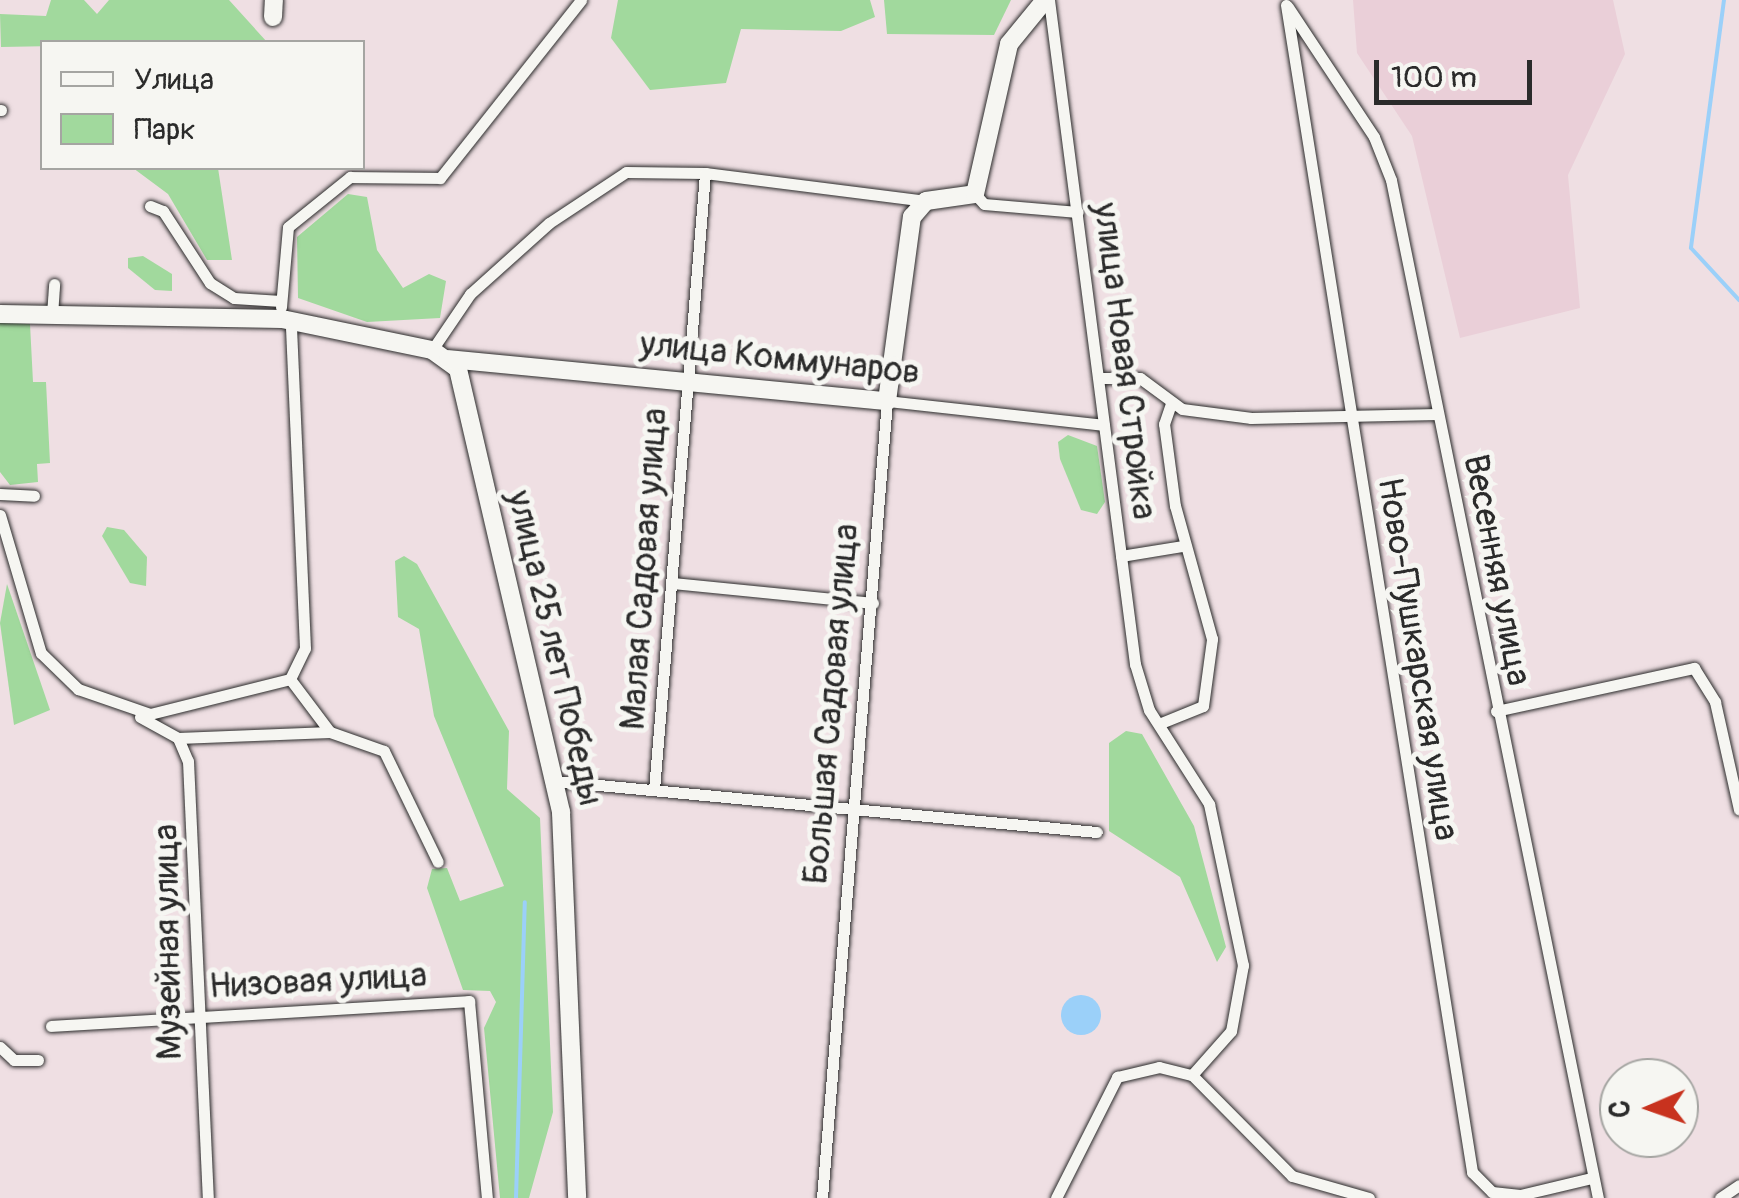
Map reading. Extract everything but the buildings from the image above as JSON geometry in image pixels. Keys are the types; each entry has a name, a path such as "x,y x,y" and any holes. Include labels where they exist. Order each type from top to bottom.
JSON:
{"main road":[{"path":"926,202 975,194 1009,44 1047,0"},
{"name":"Большая Садовая улица","path":"887,401 912,217 926,202"},
{"name":"улица Коммунаров","path":"0,314 285,314 440,355 887,401"},
{"name":"улица 25 лет Победы","path":"440,355 465,391 556,781 577,1198"}],"street":[{"path":"290,679 305,648 285,314 288,227 349,172 440,178 581,0"},
{"name":"улица Новая Стройка","path":"1047,0 1135,664 1161,723 1209,804 1243,965 1231,1031 1192,1075"},
{"name":"Весенняя улица","path":"1285,2 1385,162 1592,1178"},
{"name":"Ново-Пушкарская улица","path":"1285,2 1472,1172 1491,1195 1520,1195 1592,1178"},
{"path":"440,355 470,294 604,182 647,170 705,173 926,202"},
{"name":"Малая Садовая улица","path":"654,790 705,173"},
{"path":"975,194 984,204 1078,212"},
{"path":"150,206 163,210 210,283 234,298 285,314"},
{"path":"52,315 54,284"},
{"path":"1100,378 1140,378 1172,404 1352,422 1438,414"},
{"name":"улица Коммунаров","path":"887,401 1104,425"},
{"name":"Большая Садовая улица","path":"822,1198 887,401"},
{"path":"1161,723 1207,697 1212,627 1183,546 1164,424 1172,404"},
{"path":"0,494 34,496"},
{"path":"0,515 41,653 78,688 178,738 330,732 384,751 438,862"},
{"path":"1121,556 1183,546"},
{"path":"674,583 873,603"},
{"path":"1496,711 1686,665 1708,682 1739,809"},
{"path":"132,714 290,679"},
{"path":"290,679 330,732"},
{"name":"Музейная улица","path":"178,738 192,805 196,1015 208,1198"},
{"path":"556,781 1098,832"},
{"name":"Низовая улица","path":"51,1026 468,1000 487,1198"},
{"path":"0,1047 14,1060 38,1060"},
{"path":"1056,1198 1117,1077 1159,1067 1192,1075 1292,1176 1369,1198"},
{"path":"1592,1178 1598,1198"},
{"path":"1720,1198 1739,1184"}],"shaded area":[{"path":"1353,0 1613,0 1625,54 1568,175 1580,308 1460,338 1412,136 1357,53"}],"green space":[{"path":"51,0 84,0 97,14 109,0 229,0 265,40 40,40 40,46 1,47 0,14 46,16"},
{"path":"618,0 870,0 875,17 841,31 741,29 726,83 650,90 611,38"},
{"path":"884,0 1011,0 994,35 887,34"},
{"path":"136,170 218,170 232,260 207,260 168,194"},
{"path":"348,194 367,197 377,250 403,288 429,274 446,281 440,318 367,322 298,298 297,237"},
{"path":"143,256 172,274 172,291 155,290 128,268 128,258"},
{"path":"0,321 30,324 33,382 46,382 50,463 37,464 38,482 10,485 0,472"},
{"path":"1068,435 1097,446 1105,502 1097,514 1081,510 1060,459 1058,442"},
{"path":"107,527 124,530 147,557 146,586 130,583 102,536"},
{"path":"404,556 417,564 509,731 507,789 540,818 553,1112 529,1198 500,1198 484,1028 496,1002 490,991 463,990 427,888 432,869 447,868 460,901 504,886 434,716 419,629 398,617 395,561"},
{"path":"7,584 50,710 14,725 0,623"},
{"path":"1126,731 1142,734 1194,826 1226,947 1217,962 1180,877 1109,831 1109,743"}],"water":[{"path":"1081,995 1095,1001 1101,1015 1095,1029 1081,1035 1067,1029 1061,1015 1067,1001"}],"waterway":[{"path":"1724,0 1691,248 1739,300"},
{"path":"516,1198 525,902"}]}
